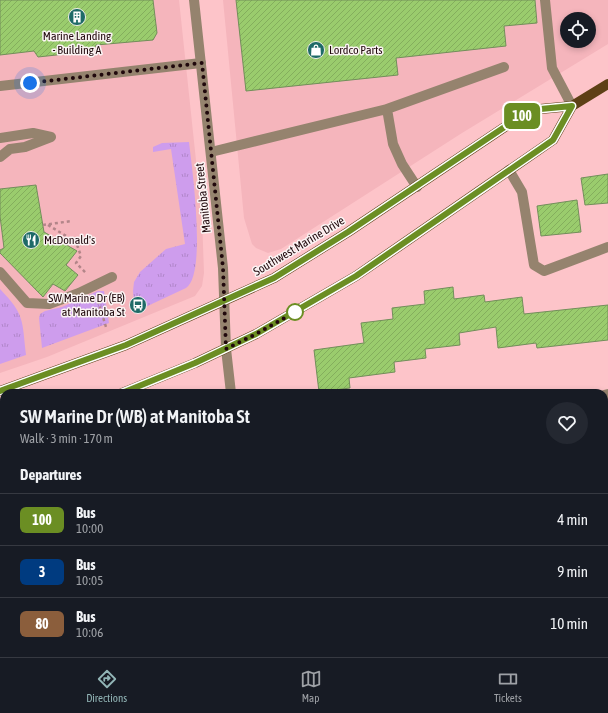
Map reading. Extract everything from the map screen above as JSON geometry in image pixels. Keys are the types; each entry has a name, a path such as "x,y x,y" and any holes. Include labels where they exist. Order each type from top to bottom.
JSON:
{"main road":[{"name":"Southwest Marine Drive","path":"8,389 126,345 224,302 274,278 417,187 530,110 572,106 608,84"},
{"name":"Southwest Marine Drive","path":"131,389 226,349 256,334 356,276 553,140 572,106"}],"street":[{"name":"Manitoba Street","path":"194,0 223,268 226,349 231,389"},
{"path":"545,0 552,68 572,106"},
{"path":"0,86 202,63"},
{"path":"211,152 387,109 504,67"},
{"path":"387,109 393,144 402,164 417,187"},
{"path":"0,138 32,133 50,137 25,147 10,149 0,157"},
{"path":"509,170 522,192 534,265 544,271 608,247"},
{"path":"0,272 27,303 49,304 79,293 112,278"}],"path":[{"path":"43,225 72,221"},
{"path":"48,225 76,242 81,256 76,263 87,274"},
{"path":"98,299 106,327"}],"shaded area":[{"path":"0,0 179,0 202,217 204,273 202,286 195,296 47,357 0,373"},
{"path":"223,0 608,0 608,44 462,133 281,249 268,253 256,248 252,244 244,218"}],"green space":[{"path":"189,142 195,196 197,243 196,263 192,279 186,288 139,310 134,306 133,291 134,282 140,272 166,249 185,244 171,149 153,152 153,147 162,143"},
{"path":"0,289 14,305 21,319 26,355 0,364"},
{"path":"98,291 104,291 109,323 42,348 39,318 40,314 45,311 62,307"}],"building":[{"name":"Marine Landing - Building A","path":"0,0 153,0 157,33 153,40 96,45 93,51 38,57 34,51 0,55"},
{"path":"236,0 535,0 537,23 504,26 506,46 396,58 398,75 246,91"},
{"path":"608,174 608,203 585,205 581,178"},
{"name":"McDonald's","path":"36,185 44,232 77,251 66,265 78,275 65,291 53,284 43,297 0,253 0,250 4,248 0,216 0,189"},
{"path":"577,200 581,232 541,236 537,206"},
{"path":"453,287 454,299 484,295 485,302 522,297 524,314 608,305 608,340 537,348 536,343 498,348 496,327 459,333 460,345 425,349 426,358 394,362 395,372 349,378 350,388 319,389 314,350 364,343 361,323 393,319 392,308 425,304 424,291"}],"bus line":[{"name":"100","path":"6,389 126,345 224,302 274,278 417,187 530,110 572,106 553,140 356,276 256,334 195,363 132,389"}],"place":[{"name":"Marine Landing - Building A","path":"77,17"},
{"name":"Lordco Parts","path":"316,50"},
{"name":"McDonald's","path":"31,240"},
{"name":"SW Marine Dr (EB) at Manitoba St","path":"138,305"}],"route":[{"path":"30,83 202,63 223,268 226,349 295,312"}]}
